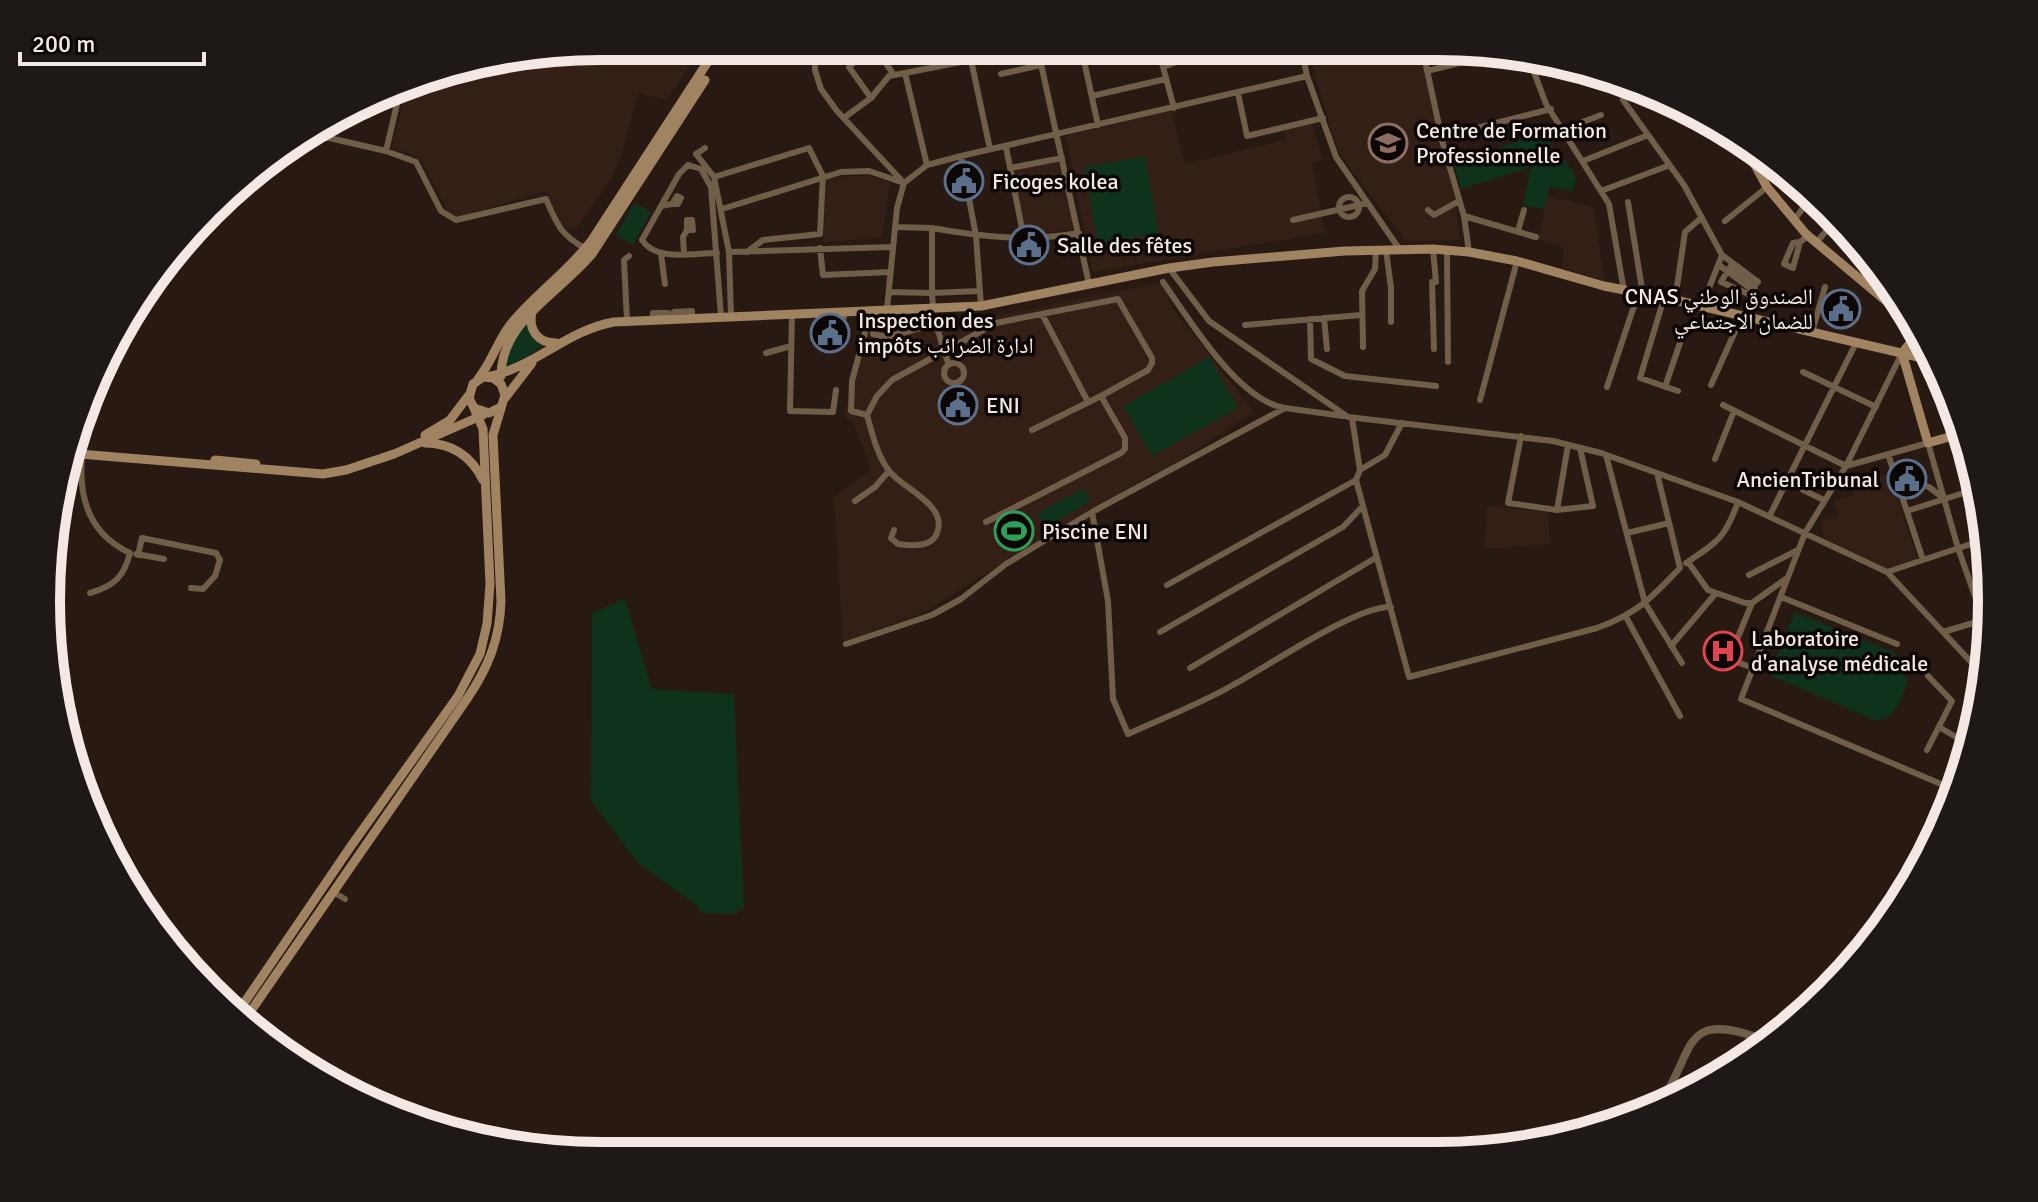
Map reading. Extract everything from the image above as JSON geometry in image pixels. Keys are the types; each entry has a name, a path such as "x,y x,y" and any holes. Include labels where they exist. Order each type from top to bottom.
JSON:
{"main road":[{"path":"82,452 330,468 360,461 419,438 450,420 469,395 475,381 486,370 509,327 586,249 709,60"},
{"path":"503,403 502,358 508,340 592,254 716,60"},
{"path":"1754,163 1767,187 1808,240 1890,306"},
{"path":"475,381 487,377 501,379 560,342 594,326 627,320 981,306 1169,268 1238,259 1433,249 1517,261 1624,291 1702,306 1920,357"},
{"path":"532,312 530,323 538,338 548,343 560,342"},
{"path":"1902,353 1911,341"},
{"path":"1902,353 1928,443 1953,439"},
{"path":"250,1013 475,687 493,653 501,601 493,435 503,403 534,360"},
{"path":"242,1006 458,696 474,668 484,638 490,598 483,437 480,412 469,395"},
{"path":"82,452 316,474 371,463 422,443 503,403"},
{"path":"422,443 442,444 460,452 474,464 485,483"}],"street":[{"path":"827,60 814,63 821,89 904,183"},
{"path":"857,60 849,67 871,98"},
{"path":"884,60 894,75"},
{"path":"845,117 871,98 889,76 971,60 990,149"},
{"path":"1040,60 1089,284"},
{"path":"1084,60 1098,125"},
{"path":"1161,60 1174,108"},
{"path":"1163,67 1182,60"},
{"path":"1304,60 1336,157 1400,250"},
{"path":"1425,60 1443,144 1464,216 1469,252"},
{"path":"1427,71 1468,61"},
{"path":"1001,74 1041,65"},
{"path":"1533,69 1546,104 1609,204 1624,291"},
{"path":"905,73 927,165"},
{"path":"887,309 899,194 904,183 927,165 1307,76"},
{"path":"1092,96 1166,79"},
{"path":"1238,93 1247,136 1323,118"},
{"path":"386,151 398,100"},
{"path":"1623,100 1684,185 1722,255 1758,282"},
{"path":"1469,130 1551,109"},
{"path":"1564,129 1601,115"},
{"path":"1583,161 1648,135"},
{"path":"322,137 386,151 416,162 447,216 463,220 546,199 556,224 567,239 586,249"},
{"path":"1006,147 1024,239"},
{"path":"705,148 696,154 714,177 729,252 726,316"},
{"path":"714,177 809,148 823,176 820,234 763,240 747,252"},
{"path":"961,156 976,236 981,306"},
{"path":"1010,168 1062,158"},
{"path":"717,253 661,254 649,249 642,240 688,165 701,169 711,187 726,316"},
{"path":"1601,191 1670,165"},
{"path":"722,209 841,172 869,171 904,183"},
{"path":"1725,221 1767,187"},
{"path":"1428,210 1434,215 1459,201"},
{"path":"1607,387 1640,294 1628,202"},
{"path":"1293,220 1368,203"},
{"path":"661,206 672,204"},
{"path":"1794,220 1806,205"},
{"path":"1518,231 1524,210"},
{"path":"1464,216 1536,237"},
{"path":"1678,391 1640,378 1670,299 1685,232 1700,219"},
{"path":"1808,240 1827,226"},
{"path":"895,227 932,228 976,236 1024,239 1079,233"},
{"path":"932,228 933,308 941,351 949,364"},
{"path":"684,253 683,237 687,230"},
{"path":"729,252 892,247"},
{"path":"820,248 823,275 890,272"},
{"path":"1433,249 1436,282 1432,282 1434,349"},
{"path":"1363,347 1362,291 1375,269 1381,250"},
{"path":"1381,250 1391,288 1391,322"},
{"path":"1447,250 1448,362"},
{"path":"661,254 665,284"},
{"path":"1702,306 1722,255"},
{"path":"627,320 623,270 624,260 629,256"},
{"path":"1480,400 1517,261"},
{"path":"1719,265 1754,291 1753,296 1721,282 1727,271"},
{"path":"1169,268 1209,321 1350,417 1360,470 1356,480 1409,677 1597,628 1626,617 1680,568 1714,545 1729,527 1738,502"},
{"path":"1163,282 1184,314 1237,380 1272,406 1521,436 1568,445 1606,455 1738,502 1887,572 1974,665"},
{"path":"1812,332 1825,287"},
{"path":"889,292 979,291"},
{"path":"894,530 891,538 898,544 921,545 932,541 940,521 935,510 889,471 867,415 877,396 892,380 996,323 1118,299 1152,358 1148,370 1032,430"},
{"path":"933,308 928,318 935,324"},
{"path":"867,415 851,411 852,381 871,310"},
{"path":"792,313 790,411 833,412 836,390"},
{"path":"1042,314 1088,402"},
{"path":"1245,325 1361,315"},
{"path":"1711,385 1742,315"},
{"path":"1324,318 1327,349"},
{"path":"1310,319 1311,359 1345,376 1436,386"},
{"path":"873,334 887,337 935,324"},
{"path":"1665,387 1682,337"},
{"path":"1770,515 1856,343"},
{"path":"766,353 791,346"},
{"path":"1902,353 1846,466 1805,533 1741,699 1945,786"},
{"path":"1803,372 1876,407"},
{"path":"986,522 1125,449 1125,438 1101,396"},
{"path":"1723,405 1846,466 1928,443 1958,548 1978,597"},
{"path":"846,644 932,615 961,599 1006,564 1092,512 1285,408"},
{"path":"1715,459 1734,411"},
{"path":"1360,470 1385,455 1402,423"},
{"path":"1521,436 1508,503 1557,510 1593,506 1580,448"},
{"path":"1557,510 1568,445"},
{"path":"82,452 80,479 87,509 108,539 115,546 134,554 164,559"},
{"path":"1888,454 1923,560"},
{"path":"1606,455 1645,603 1682,663"},
{"path":"855,501 875,487 889,471"},
{"path":"1657,473 1680,568"},
{"path":"1914,473 1917,483 1929,487 1942,498"},
{"path":"1167,585 1356,480"},
{"path":"1803,490 1824,500"},
{"path":"1907,511 1967,491"},
{"path":"1160,632 1343,527 1363,506"},
{"path":"1092,512 1108,601 1113,699 1128,734 1235,684 1330,629 1381,606 1391,607"},
{"path":"1627,533 1669,523"},
{"path":"90,593 104,589 124,575 142,538 148,537 216,553 220,560 211,581 203,589 191,588"},
{"path":"1887,572 1974,543"},
{"path":"1749,575 1798,550"},
{"path":"1190,668 1377,557"},
{"path":"1688,562 1708,590 1752,603"},
{"path":"1753,668 1729,659 1752,603 1787,578"},
{"path":"1671,646 1716,593"},
{"path":"1781,597 1897,644"},
{"path":"1626,617 1680,716"},
{"path":"1943,632 1977,622"},
{"path":"1927,750 1952,701 1928,676"},
{"path":"1939,727 1960,740"},
{"path":"333,892 345,899"},
{"path":"1669,1089 1687,1050 1695,1038 1705,1031 1723,1028 1756,1038"}],"shaded area":[{"path":"695,60 666,100 638,93 621,157 611,179 575,230 559,225 546,191 457,217 449,214 422,162 411,154 392,148 404,97 461,78 495,70 566,61"},
{"name":"Centre de Formation Professionnelle","path":"1311,60 1423,60 1456,200 1459,240 1406,241 1343,159 1334,140"},
{"path":"1171,110 1185,164 1285,140 1284,130 1312,124 1323,160 1312,163 1325,233 1092,272 1066,136"},
{"path":"1059,161 1074,229 1026,236 1013,170"},
{"path":"868,175 890,183 882,238 823,242 827,178"},
{"path":"1547,195 1593,207 1605,281 1562,268 1564,247 1539,239"},
{"path":"1163,282 1173,309 1254,412 1164,471 1156,472 1052,532 925,612 843,642 834,498 871,469 853,422 844,416 867,322 915,321 920,331 951,316 955,323"},
{"path":"1890,473 1917,558 1884,569 1824,542 1821,521 1838,515 1834,501 1854,495 1851,484"},
{"path":"1487,506 1548,512 1550,544 1484,549"}],"green space":[{"path":"1542,134 1549,140 1559,162 1567,161 1573,170 1576,177 1573,191 1550,186 1544,209 1523,205 1531,167 1461,189 1453,162"},
{"path":"1145,156 1159,233 1098,244 1084,167"},
{"path":"634,203 651,212 633,245 616,235"},
{"path":"528,319 543,345 505,368 510,345"},
{"path":"1209,357 1238,408 1152,456 1123,406"},
{"path":"1084,488 1091,501 1046,527 1038,513"},
{"path":"625,599 652,689 734,694 744,909 738,909 737,914 701,913 699,907 638,863 591,801 592,613"},
{"path":"1795,612 1895,653 1908,680 1894,711 1876,721 1769,675"}],"place":[{"name":"Centre de Formation Professionnelle","path":"1388,143"},
{"name":"Ficoges kolea","path":"964,181"},
{"name":"Salle des fêtes","path":"1029,245"},
{"name":"CNAS الصندوق الوطني للضمان الاجتماعي","path":"1841,309"},
{"name":"Inspection des impôts ادارة الضرائب","path":"830,333"},
{"name":"ENI","path":"958,405"},
{"name":"AncienTribunal","path":"1907,479"},
{"name":"Piscine ENI","path":"1014,531"},
{"name":"Laboratoire d'analyse médicale","path":"1723,651"}]}
